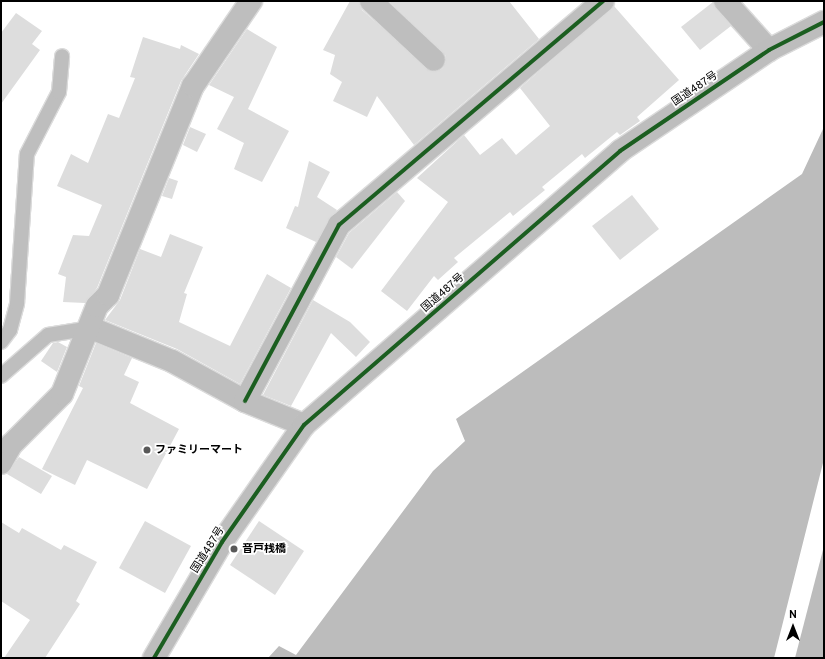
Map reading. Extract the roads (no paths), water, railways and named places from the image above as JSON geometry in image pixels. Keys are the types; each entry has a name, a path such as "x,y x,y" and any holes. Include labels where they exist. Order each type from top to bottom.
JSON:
{"highway":[{"name":"国道487号","path":"154,658 222,542 304,425 620,151 769,50 824,22"}],"street":[{"path":"1,463 11,445 62,394 91,328 97,306 108,295 193,86 251,1"},
{"path":"371,1 434,60"},
{"path":"244,401 339,225 603,1"},
{"path":"725,1 769,50"},
{"path":"91,328 172,361 244,401 304,425"}],"lane":[{"path":"1,342 10,330 17,303 27,154 59,92 62,56"},
{"path":"1,376 48,335 91,328"}],"place":[{"name":"ファミリーマート","path":"147,450"},
{"name":"音戸桟橋","path":"234,549"}]}
